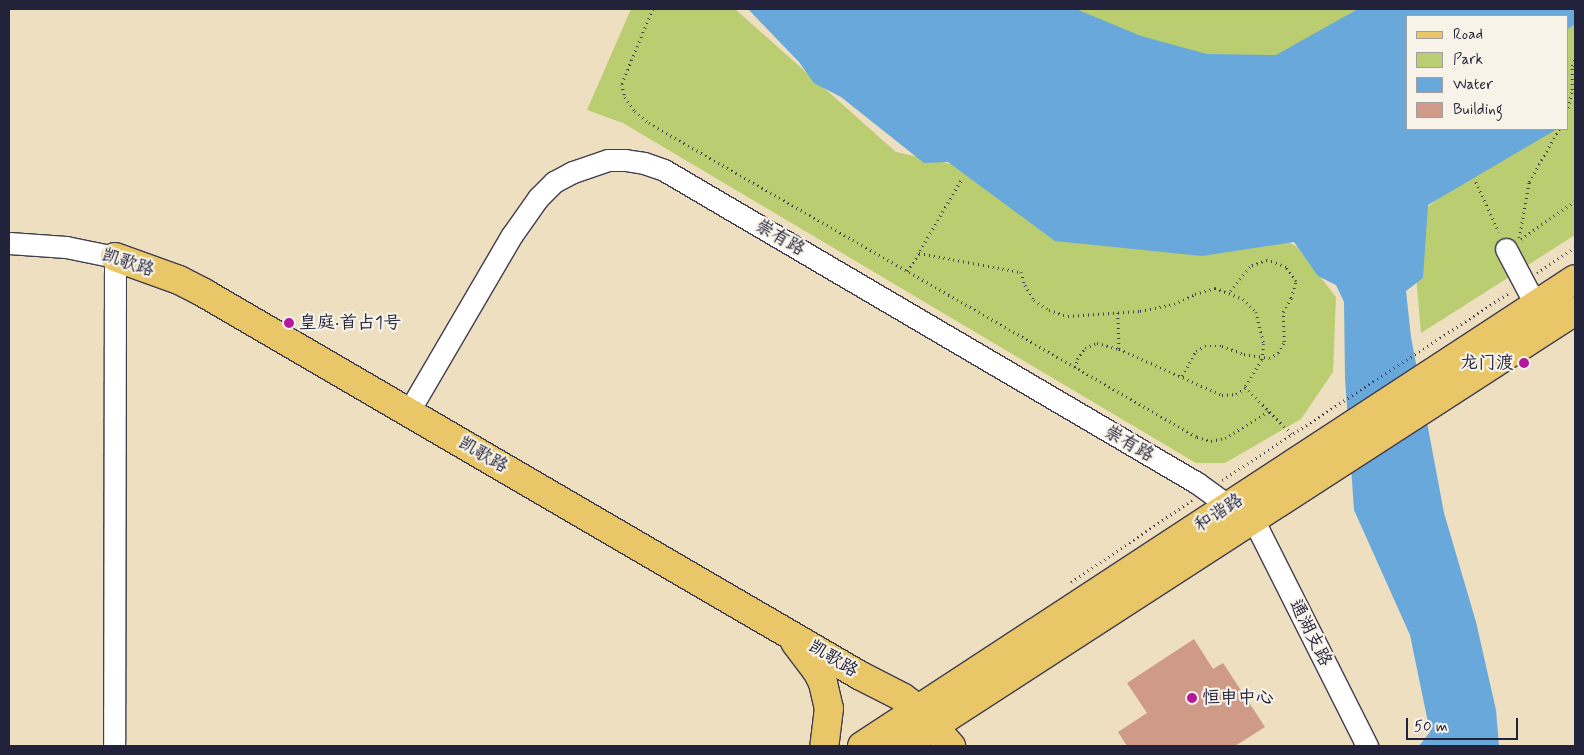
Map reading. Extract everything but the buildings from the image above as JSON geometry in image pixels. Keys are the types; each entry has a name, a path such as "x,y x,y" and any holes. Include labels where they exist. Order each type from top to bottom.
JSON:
{"main road":[{"name":"凯歌路","path":"115,257 178,280 204,292 902,697 951,746"},
{"name":"和谐路","path":"862,746 931,727 1228,506 1428,377 1529,295 1575,279"},
{"name":"和谐路","path":"903,746 1428,408 1575,311"},
{"path":"780,627 808,658 823,683 829,708 824,746"}],"street":[{"name":"崇有路","path":"409,411 512,235 538,198 554,182 573,172 608,160 625,160 644,163 664,170 1207,490 1228,506"},
{"name":"凯歌路","path":"9,243 66,247 115,257"},
{"path":"1506,248 1529,295"},
{"path":"114,746 115,257"},
{"name":"通湖支路","path":"1258,518 1367,746"}],"path":[{"path":"654,9 622,84 625,97 635,111 649,123 1197,437 1211,441 1225,438 1269,412"},
{"path":"1569,104 1572,90 1572,66 1575,58"},
{"path":"1558,130 1529,182 1518,241 1575,201"},
{"path":"907,271 961,181"},
{"path":"1476,182 1506,248"},
{"path":"1068,584 1207,490 1424,348 1529,295 1575,247"},
{"path":"919,253 1021,272 1025,285 1034,300 1049,310 1068,316 1118,312 1174,304 1194,294 1215,288 1243,299 1256,312 1264,344 1262,357 1256,373 1245,388 1236,394 1222,395 1119,349 1097,343 1085,348 1075,368"},
{"path":"1182,376 1196,351 1205,346 1222,346 1244,354 1269,358 1278,353 1284,342 1283,312 1291,298 1296,282 1286,267 1268,260 1250,267 1230,294"},
{"path":"1118,312 1119,349"},
{"path":"1245,388 1292,434"}],"green space":[{"path":"631,9 735,9 896,152 1272,234 1296,246 1336,297 1333,372 1301,419 1225,463 1196,463 623,123 587,110"},
{"path":"1006,9 1375,9 1308,75 1040,38"},
{"path":"1575,9 1575,235 1421,333 1411,219 1505,150 1512,130 1569,130 1569,15"}],"water":[{"path":"748,9 1076,9 1141,36 1207,54 1276,55 1358,9 1575,9 1575,24 1569,28 1569,15 1406,15 1406,130 1555,130 1428,205 1423,278 1406,291 1411,337 1444,513 1476,622 1496,710 1499,746 1419,746 1430,732 1410,635 1354,510 1345,378 1344,302 1336,285 1318,276 1294,242 1202,256 1055,241 948,162 924,163 841,97 814,83 799,62"}],"place":[{"name":"皇庭·首占1号","path":"289,323"},
{"name":"龙门渡","path":"1524,363"},
{"name":"恒申中心","path":"1192,698"}]}
